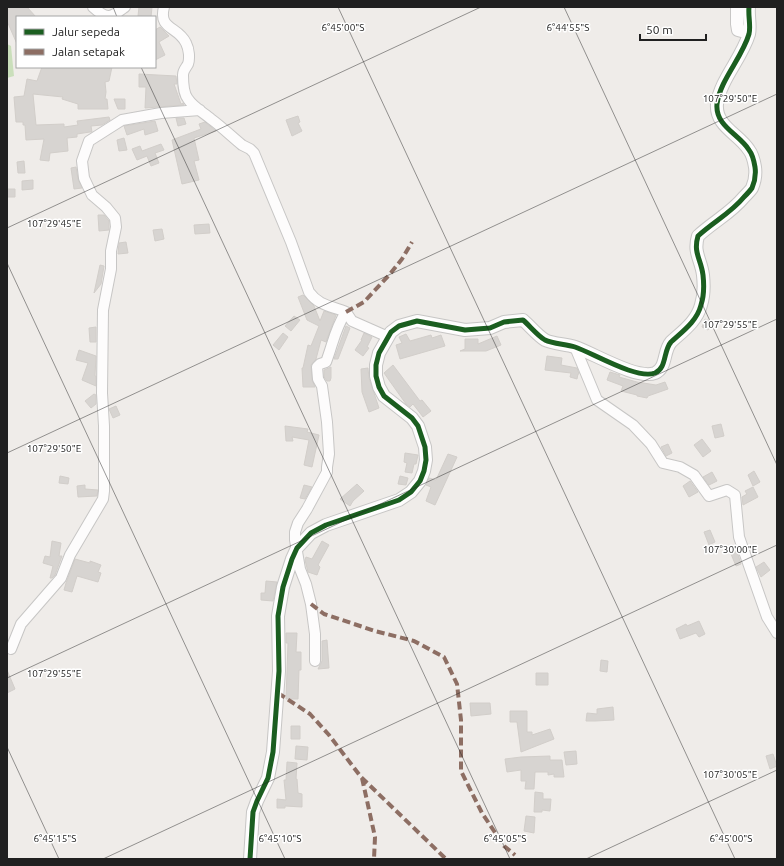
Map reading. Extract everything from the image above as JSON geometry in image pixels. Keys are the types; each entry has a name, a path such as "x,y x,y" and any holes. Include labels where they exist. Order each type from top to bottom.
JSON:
{"street":[{"path":"93,7 99,13 110,16 115,15 125,7"},
{"path":"164,7 163,20 166,25 176,30 186,42 189,54 188,64 183,72 183,84 187,98 242,145 254,153 313,298 320,303 346,312 352,321 386,336 399,326 417,321 465,330 490,328 504,322 523,320 546,340 575,347 614,365 629,370 649,374 656,373 661,368 668,346 697,316 702,305 703,274 696,252 698,236 733,210 752,188 756,174 754,160 749,149 728,128 719,117 717,111 722,89 740,56 749,33 748,7"},
{"path":"737,7 738,30 749,33"},
{"path":"11,649 21,624 61,578 70,556 103,499 103,310 111,269 111,251 116,227 115,218 106,207 92,195 84,178 82,161 89,141 122,120 161,113 200,110"},
{"path":"315,661 315,634 311,604 306,584 300,569 295,532 298,523 310,504 328,467 329,454 327,422 322,386 318,379 317,367 326,362 333,338 346,312"},
{"path":"250,859 253,812 268,778 273,752 279,671 278,616 280,602 287,573 297,548 311,534 326,524 399,500 411,492 420,481 424,471 426,460 425,447 418,426 412,418 384,396 379,387 376,376 376,365 379,353 391,332"},
{"path":"575,347 597,400 633,425 651,444 663,463 680,467 694,475 709,496 727,490 735,495 740,537 768,617 777,633"}],"green space":[{"path":"7,44 11,46 14,76 7,78"}],"building":[{"path":"7,7 27,7 35,16 16,16 16,42 7,21"},
{"path":"139,7 152,7 151,16 138,16"},
{"path":"160,27 169,36 159,42 165,55 156,60 156,29"},
{"path":"42,68 112,68 109,81 105,82 105,99 107,99 108,109 78,109 78,104 62,99 63,97 33,94 36,125 64,124 64,127 78,125 77,121 109,117 110,120 102,125 91,126 92,132 77,134 77,137 67,138 68,151 50,153 49,161 40,160 44,139 26,140 25,125 23,125 23,122 16,122 14,97 24,96 27,79 37,81"},
{"path":"139,74 176,76 177,84 174,84 181,104 183,103 184,105 145,108 146,87 139,87"},
{"path":"114,99 125,99 125,109 118,109"},
{"path":"298,116 300,122 298,123 302,131 292,136 286,120"},
{"path":"176,118 184,118 186,124 178,126"},
{"path":"155,121 158,131 145,135 144,129 127,135 124,126"},
{"path":"205,122 216,131 194,138 199,160 194,161 199,180 182,184 172,140 201,129 199,124"},
{"path":"124,138 127,150 119,151 117,140"},
{"path":"161,144 164,150 155,153 159,163 151,166 147,156 137,160 132,149 140,146 142,151"},
{"path":"24,161 25,173 18,173 17,162"},
{"path":"76,167 78,179 82,188 74,189 71,168"},
{"path":"33,180 33,189 22,190 22,181"},
{"path":"7,189 15,189 15,197 7,197"},
{"path":"98,215 104,215 109,221 109,230 99,231"},
{"path":"209,224 210,233 195,234 194,225"},
{"path":"162,229 164,239 155,241 153,230"},
{"path":"126,242 128,253 118,254 119,243"},
{"path":"100,265 104,266 101,284 94,293"},
{"path":"303,295 314,306 320,321 324,311 336,315 326,342 321,340 316,359 311,365 312,380 315,387 303,387 302,368 308,345 311,346 319,326 307,320 298,297"},
{"path":"294,316 300,320 291,331 285,326"},
{"path":"705,319 712,322 708,330 702,327"},
{"path":"346,326 350,328 338,359 334,359"},
{"path":"96,327 96,342 90,342 89,328"},
{"path":"283,333 288,337 279,350 273,345"},
{"path":"364,333 372,337 367,347 369,348 363,356 355,350 362,340"},
{"path":"406,334 410,341 431,335 432,338 441,335 445,346 400,359 396,345 402,343 399,337"},
{"path":"497,336 501,345 486,351 460,351 465,349 465,339 478,339 478,344"},
{"path":"79,350 96,356 96,386 82,380 88,363 76,360"},
{"path":"547,356 562,358 561,365 577,368 579,374 577,379 570,377 571,373 545,370"},
{"path":"393,365 420,401 422,400 431,411 423,417 413,404 410,407 406,404 384,373"},
{"path":"331,367 331,378 330,381 327,381 324,377 324,370"},
{"path":"368,368 369,378 379,408 369,412 362,392 361,369"},
{"path":"610,372 620,375 619,377 637,382 656,385 665,382 668,389 648,396 647,398 637,396 621,391 623,386 607,380"},
{"path":"94,394 96,395 96,404 91,408 85,401"},
{"path":"116,406 120,415 113,418 109,409"},
{"path":"721,424 724,436 715,438 712,426"},
{"path":"285,426 308,429 307,432 319,435 312,467 304,465 309,440 292,437 293,441 286,441"},
{"path":"702,439 711,451 703,457 694,445"},
{"path":"668,444 672,453 666,456 661,447"},
{"path":"405,453 418,455 412,473 405,472 407,463 404,462"},
{"path":"448,454 457,457 435,505 426,501 431,487 426,485 429,478 436,480"},
{"path":"754,471 760,482 753,486 748,475"},
{"path":"712,472 717,481 709,485 703,477"},
{"path":"60,476 69,478 68,484 59,483"},
{"path":"400,476 408,478 406,485 398,484"},
{"path":"690,481 698,492 689,497 683,486"},
{"path":"357,484 364,491 353,501 350,506 340,499"},
{"path":"85,485 85,489 98,490 97,496 78,497 77,486"},
{"path":"304,485 312,487 305,499 300,498"},
{"path":"753,487 758,497 743,505 742,497 747,494 745,491"},
{"path":"710,530 715,542 709,545 704,532"},
{"path":"52,541 61,543 59,556 62,556 55,575 50,578 53,566 43,563 45,556 50,557"},
{"path":"322,541 329,545 318,565 320,567 317,575 308,572 305,560 306,557 312,559"},
{"path":"737,551 741,564 736,566 731,554"},
{"path":"75,559 90,563 90,561 101,565 98,572 101,573 98,582 77,576 72,592 64,590"},
{"path":"764,562 770,570 761,577 756,567"},
{"path":"266,581 277,582 273,601 261,600 261,593 265,593"},
{"path":"699,621 705,634 699,637 696,633 680,639 676,629 686,624 687,626"},
{"path":"286,633 297,633 296,652 301,652 298,699 286,699 288,643 286,643"},
{"path":"327,640 329,668 318,669 322,661 322,641"},
{"path":"601,660 608,661 607,672 600,671"},
{"path":"7,670 15,689 7,693"},
{"path":"536,673 548,673 548,685 536,685"},
{"path":"470,703 490,703 491,714 471,716"},
{"path":"613,707 614,720 586,721 587,713 597,714 597,709"},
{"path":"510,711 527,711 527,732 532,732 532,735 550,729 554,739 521,752 517,722 510,722"},
{"path":"291,726 300,726 300,739 291,739"},
{"path":"296,746 308,747 307,760 295,759"},
{"path":"576,751 577,764 566,765 564,752"},
{"path":"773,754 777,766 770,769 766,756"},
{"path":"550,756 550,760 562,760 564,777 554,777 554,774 548,775 548,772 535,772 534,789 525,789 526,781 521,781 521,770 507,772 505,759"},
{"path":"287,762 297,763 296,779 298,793 302,794 302,807 285,806 285,808 277,808 277,799 286,800 284,780 286,780"},
{"path":"535,792 543,793 543,799 551,799 550,811 542,810 542,812 534,812"},
{"path":"526,816 535,817 534,833 524,831"}],"marked path":[{"path":"346,312 364,302 390,274 402,259 412,242"},
{"path":"311,604 324,614 375,631 414,641 444,657 457,684 461,720 461,771 482,813 504,846 515,855"},
{"path":"278,693 310,714 329,735 361,777 446,859"},
{"path":"362,778 375,837 374,859"}],"cycle path":[{"path":"250,859 253,812 268,778 273,752 279,671 278,616 283,587 292,559 297,548 311,533 326,525 399,500 411,492 420,481 424,471 426,460 425,447 418,426 412,418 384,396 379,387 376,376 376,365 379,353 391,332 399,326 417,321 465,330 490,328 504,322 523,320 545,340 575,347 637,373 647,374 659,371 671,342 693,321 701,305 704,282 696,247 698,236 739,203 752,188 755,180 754,160 751,154 745,144 728,129 717,112 717,104 722,86 746,43 749,34 749,7"}]}
